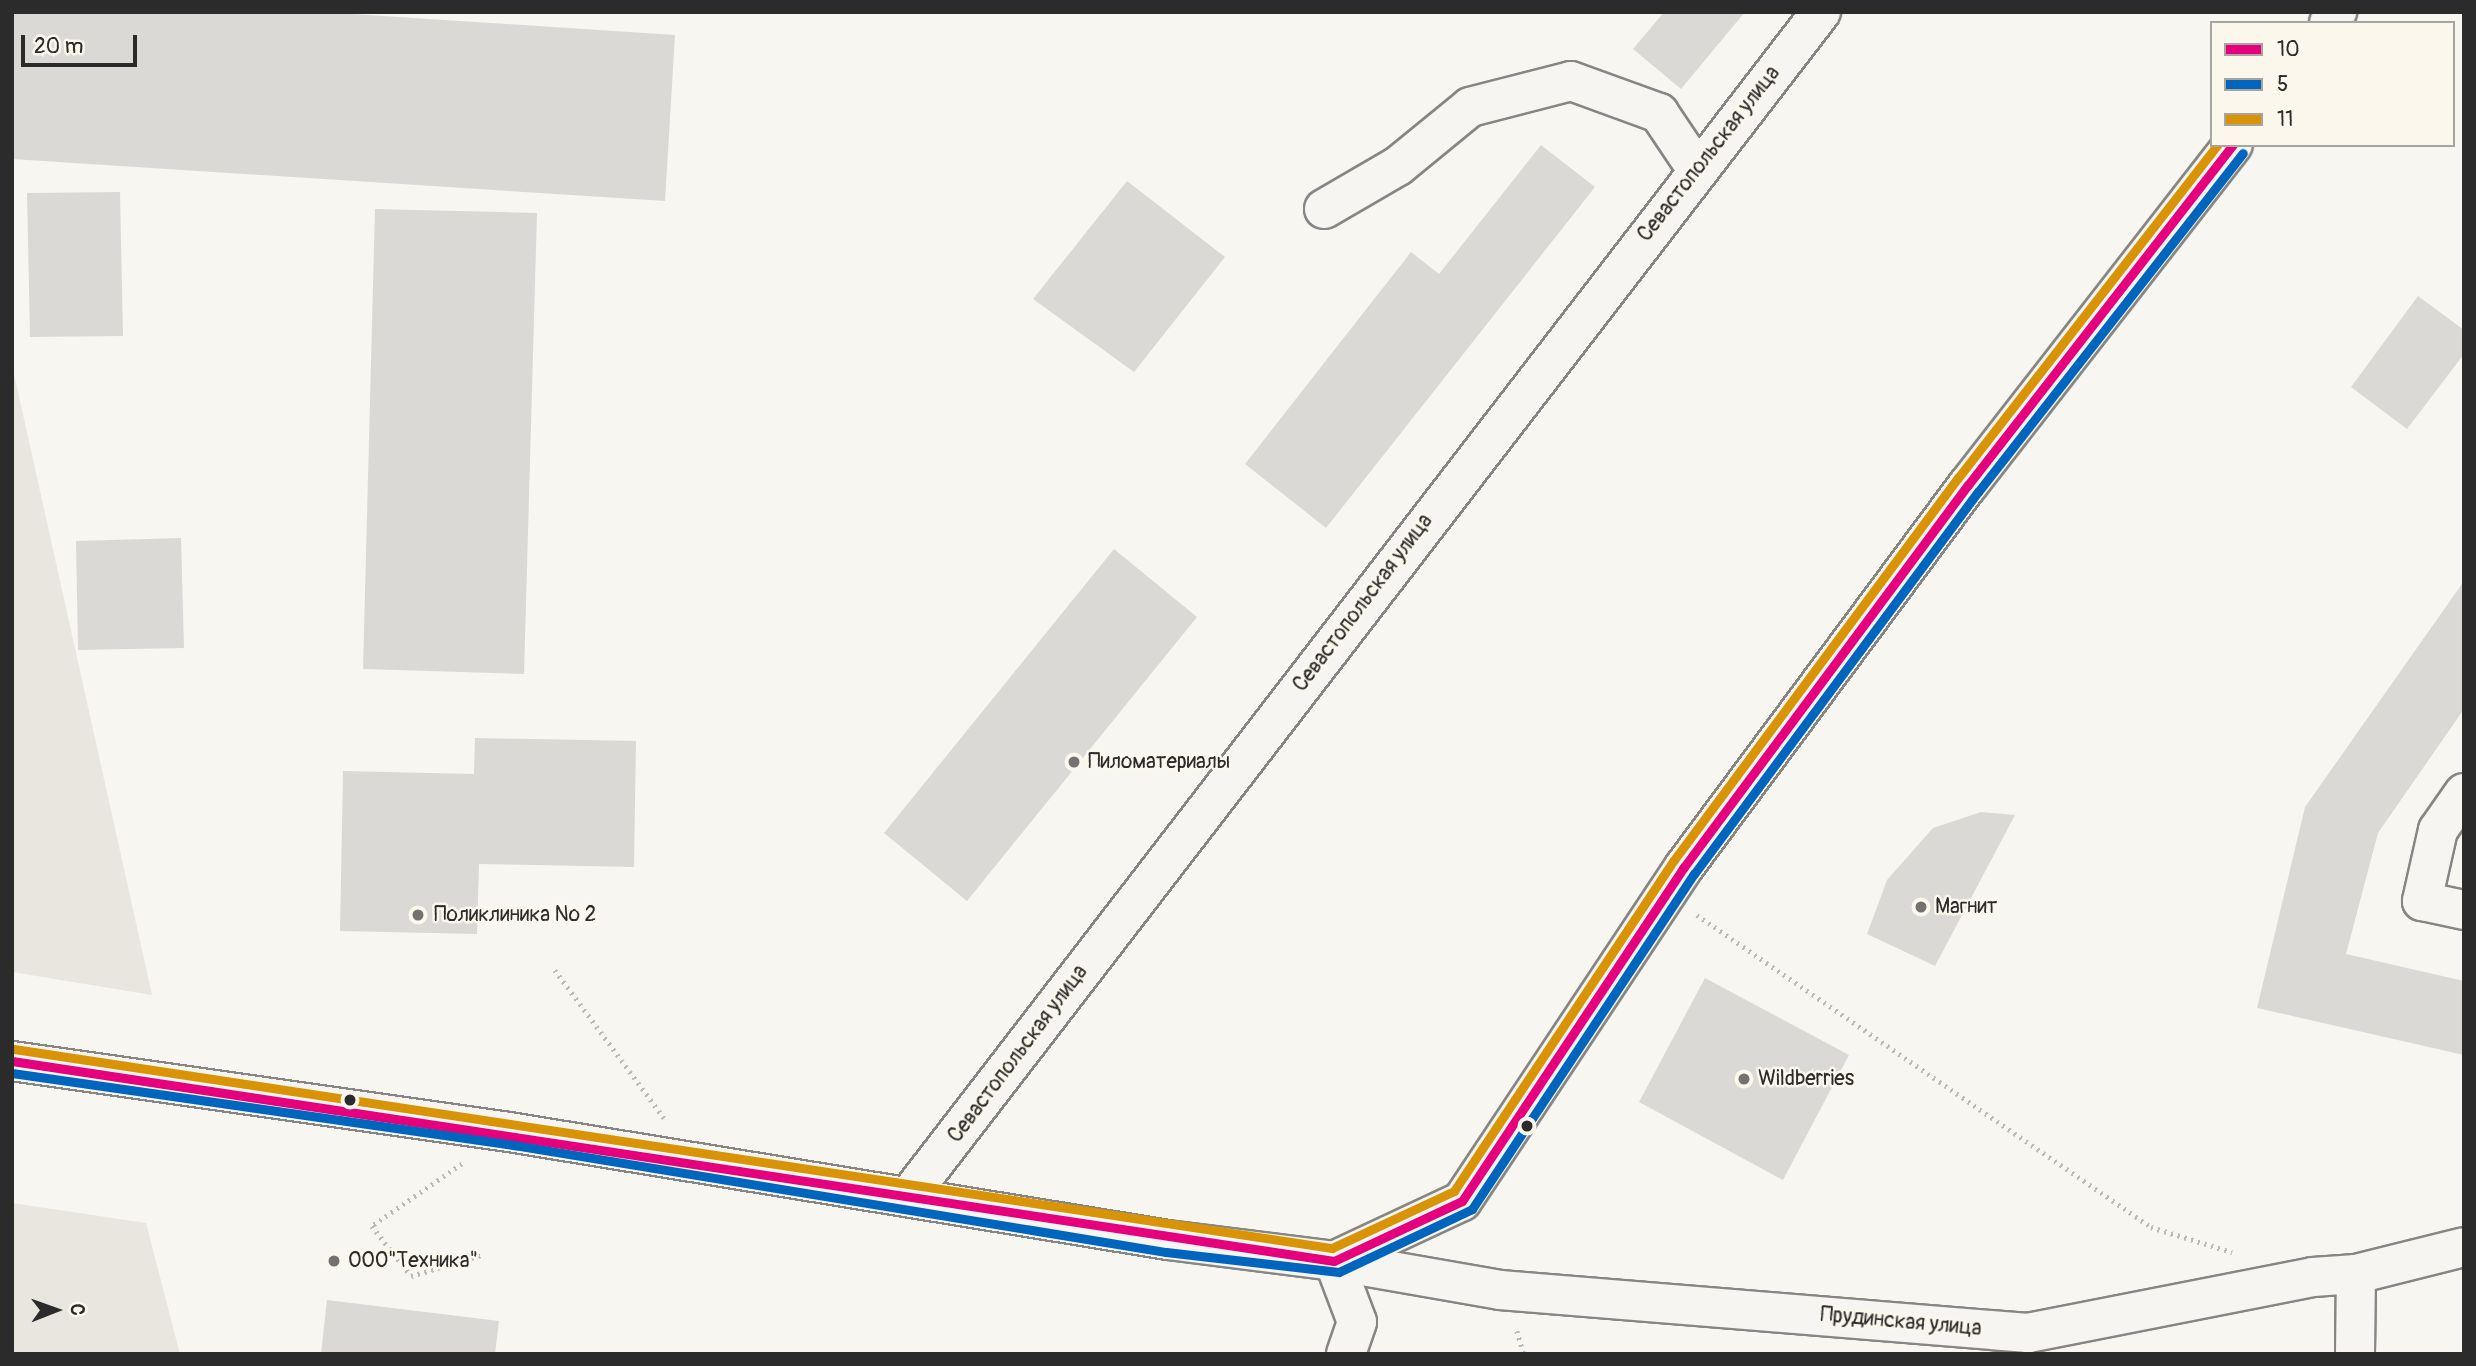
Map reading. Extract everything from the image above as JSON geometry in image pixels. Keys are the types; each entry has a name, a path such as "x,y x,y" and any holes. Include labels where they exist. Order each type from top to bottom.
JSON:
{"street":[{"name":"Севастопольская улица","path":"908,1197 1696,168 1821,12"},
{"path":"1324,209 1398,166 1470,107 1571,82 1659,113 1696,168"},
{"path":"1346,1354 1357,1322 1334,1261 1462,1201 1668,896 1968,485 2231,147"},
{"path":"2464,793 2438,830 2422,901 2464,910"},
{"name":"Прудинская улица","path":"12,1060 509,1132 908,1197 1334,1261 1500,1290 2028,1333 2313,1277 2356,1274 2464,1247"},
{"path":"2355,1354 2356,1274"}],"path":[{"path":"1668,896 2151,1227 2238,1254"},
{"path":"555,970 698,1163"},
{"path":"482,1255 411,1276 372,1226 509,1132"}],"shaded area":[{"path":"12,365 152,995 12,972"},
{"path":"12,1203 146,1223 180,1354 12,1354"}],"building":[{"path":"12,12 322,12 675,35 665,201 12,159"},
{"path":"1664,12 1745,12 1681,89 1633,49"},
{"path":"1541,145 1595,187 1326,528 1245,464 1411,252 1439,274"},
{"path":"1127,181 1225,257 1134,372 1033,299"},
{"path":"120,192 123,336 30,337 27,193"},
{"path":"375,209 537,213 524,674 363,669"},
{"path":"2418,296 2464,330 2464,354 2407,429 2351,387"},
{"path":"181,538 184,648 78,650 76,541"},
{"path":"1114,549 1197,617 967,901 884,833"},
{"path":"2464,581 2464,709 2378,833 2346,954 2464,981 2464,1055 2257,1008 2305,807"},
{"path":"475,738 636,741 634,867 479,864 477,934 340,931 343,771 474,774"},
{"name":"Магнит","path":"1981,812 2015,815 1935,966 1867,934 1887,880 1933,828"},
{"name":"Wildberries","path":"1705,978 1849,1055 1783,1180 1639,1102"},
{"path":"327,1300 499,1321 495,1354 321,1354"}],"transit line":[{"name":"11","path":"14,1049 1332,1248 1454,1191 1674,860 1958,478 2215,147"},
{"name":"10","path":"12,1061 1334,1261 1462,1201 1684,867 1968,485 2231,147"},
{"name":"5","path":"12,1073 507,1144 1166,1252 1339,1272 1472,1209 1694,874 1978,492 2243,153"}],"place":[{"name":"Пиломатериалы","path":"1074,762"},
{"name":"Магнит","path":"1921,907"},
{"name":"Поликлиника № 2","path":"418,915"},
{"name":"Wildberries","path":"1744,1079"},
{"name":"ООО\"Техника\"","path":"334,1261"}]}
